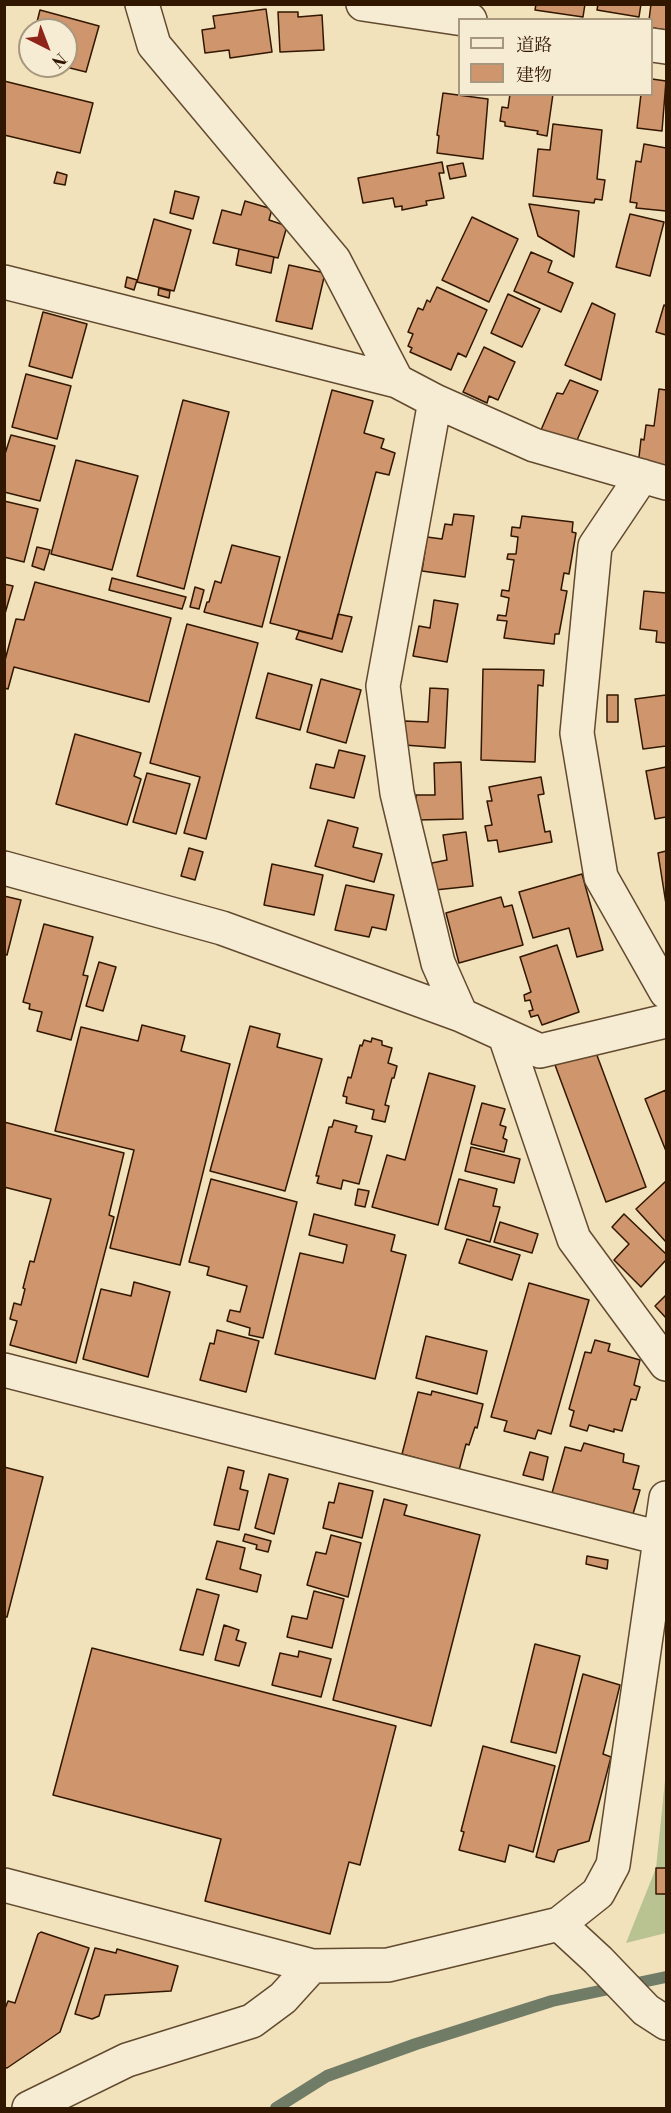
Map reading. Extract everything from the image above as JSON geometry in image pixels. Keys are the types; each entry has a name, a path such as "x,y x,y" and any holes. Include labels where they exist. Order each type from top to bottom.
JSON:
{"street":[{"path":"142,4 154,45 334,260 397,381"},
{"path":"363,4 458,18"},
{"path":"4,282 397,381 435,401 534,445 654,480 595,546 577,733 601,877 666,992"},
{"path":"435,401 383,686 397,793 438,963 461,1015"},
{"path":"4,868 222,928 461,1015 540,1051 666,1021"},
{"path":"505,1036 574,1239 666,1364"},
{"path":"4,1370 660,1538"},
{"path":"4,1885 312,1966 388,1965 559,1924 598,1893 613,1865 666,1498"},
{"path":"559,1924 598,1960 646,2010 666,2023"},
{"path":"29,2109 127,2060 252,2021 283,1998 312,1966"}],"green space":[{"path":"666,1771 666,1933 626,1943 656,1868"}],"building":[{"path":"536,4 585,4 583,17 535,10"},
{"path":"598,4 641,4 639,17 597,10"},
{"path":"651,4 666,4 666,30 653,28 653,18 649,18"},
{"path":"266,9 272,52 230,58 229,50 205,53 202,30 215,28 213,16"},
{"path":"40,10 70,18 38,18"},
{"path":"278,12 298,12 298,17 322,15 324,50 280,52"},
{"path":"78,20 99,26 86,72 78,70"},
{"path":"653,79 666,81 662,131 637,128 641,96 653,96"},
{"path":"4,81 93,103 80,153 4,135"},
{"path":"443,93 488,99 483,159 437,153 439,136 437,135"},
{"path":"510,96 553,96 547,136 537,134 538,131 505,126 505,122 500,121 502,107 508,108"},
{"path":"553,124 602,130 597,179 605,180 602,200 595,199 594,203 533,196 538,149 550,150"},
{"path":"644,144 666,148 666,211 636,208 637,203 630,202 636,161 641,162"},
{"path":"442,162 444,173 439,173 444,198 426,201 427,205 402,210 402,206 395,207 393,198 363,203 358,178"},
{"path":"463,163 466,176 450,179 447,166"},
{"path":"57,172 67,175 65,185 54,183"},
{"path":"175,191 199,197 193,219 170,213"},
{"path":"245,201 272,209 269,220 287,226 278,258 213,243 222,210 241,215"},
{"path":"529,204 579,211 574,257 538,236"},
{"path":"630,214 664,222 650,276 616,267"},
{"path":"472,217 518,239 489,302 442,280"},
{"path":"154,219 191,230 174,291 137,282"},
{"path":"239,249 274,257 271,273 236,265"},
{"path":"531,252 552,261 548,272 573,283 561,312 514,291"},
{"path":"289,265 325,273 312,329 276,321"},
{"path":"127,277 137,280 134,290 125,287"},
{"path":"437,287 487,310 466,357 458,353 451,370 410,352 412,348 408,346 413,334 408,332 418,308 423,310 427,300 430,302"},
{"path":"159,288 170,291 169,298 158,295"},
{"path":"508,294 540,309 522,347 491,333"},
{"path":"592,303 615,314 601,380 565,365"},
{"path":"664,305 666,306 666,335 656,332"},
{"path":"43,312 87,324 72,378 29,366"},
{"path":"484,347 515,362 498,400 489,396 487,403 463,392"},
{"path":"26,374 71,386 57,439 12,427"},
{"path":"570,380 598,391 575,445 541,430 557,393 563,394"},
{"path":"659,389 666,390 666,470 638,466 641,439 644,440 646,425 654,426"},
{"path":"332,390 373,401 364,433 384,439 381,448 395,453 389,475 376,472 332,639 270,623"},
{"path":"183,400 229,412 184,589 137,576"},
{"path":"11,435 55,446 40,501 4,492 4,457"},
{"path":"76,460 138,476 112,570 51,554"},
{"path":"4,501 38,509 24,562 4,557"},
{"path":"454,514 474,516 465,577 422,571 427,537 442,539 445,524 452,525"},
{"path":"522,516 573,522 572,532 576,533 569,574 564,573 561,590 567,591 559,634 555,634 554,644 504,638 507,621 497,620 498,615 506,616 509,598 501,596 502,590 509,591 514,560 507,559 508,554 516,554 518,537 511,536 512,527 520,528"},
{"path":"232,545 280,557 262,627 204,612 215,581 221,583"},
{"path":"37,547 50,550 44,570 32,566"},
{"path":"112,578 186,597 182,609 109,590"},
{"path":"35,582 171,618 149,702 14,667 8,689 4,688 4,664 16,619 24,620"},
{"path":"4,584 13,586 4,617"},
{"path":"195,587 204,590 199,609 190,607"},
{"path":"644,591 666,593 666,643 656,642 657,631 640,629"},
{"path":"434,600 458,604 447,662 413,656 419,626 430,628"},
{"path":"338,614 352,617 342,652 296,639 299,631 332,639"},
{"path":"187,624 258,643 206,839 184,833 200,777 150,763"},
{"path":"483,669 544,670 543,686 538,685 535,762 481,760"},
{"path":"268,673 312,685 300,730 256,718"},
{"path":"321,679 361,690 346,743 307,732"},
{"path":"430,688 448,689 445,748 404,745 405,721 428,722"},
{"path":"607,695 618,695 618,722 607,722"},
{"path":"666,695 666,746 643,749 635,699"},
{"path":"75,734 141,753 134,776 141,779 127,825 56,804"},
{"path":"339,750 365,756 354,798 310,788 316,764 334,768"},
{"path":"461,762 463,819 417,820 416,795 435,795 434,763"},
{"path":"666,767 666,817 655,819 646,771"},
{"path":"147,773 190,784 176,834 133,822"},
{"path":"541,777 544,794 538,795 545,832 550,831 552,842 499,852 497,840 488,841 485,826 492,825 487,801 492,801 489,787"},
{"path":"328,820 358,828 353,847 382,854 374,882 315,866"},
{"path":"466,832 473,886 435,890 432,863 447,860 443,835"},
{"path":"189,848 203,852 195,880 181,876"},
{"path":"666,851 666,904 658,853"},
{"path":"272,864 323,875 314,915 264,905"},
{"path":"582,874 603,950 577,957 569,928 533,938 519,892"},
{"path":"346,885 394,895 386,930 372,927 369,937 335,930"},
{"path":"4,896 21,900 7,955 4,954"},
{"path":"501,897 504,907 512,905 523,945 459,963 446,913"},
{"path":"44,924 93,937 83,975 88,976 71,1040 37,1031 42,1012 29,1009 30,1004 23,1002"},
{"path":"557,945 579,1012 542,1025 538,1015 531,1017 529,1011 533,1010 530,1000 525,1001 524,995 531,992 520,957"},
{"path":"99,962 116,967 103,1011 86,1006"},
{"path":"142,1025 185,1036 181,1051 230,1064 180,1265 110,1248 134,1150 55,1131 81,1027 138,1041"},
{"path":"250,1026 280,1034 277,1047 322,1059 285,1191 210,1171"},
{"path":"372,1038 392,1048 388,1063 397,1066 385,1105 389,1106 385,1122 372,1119 374,1110 346,1103 347,1097 343,1096 348,1077 351,1078 360,1045 362,1046 364,1040 371,1042"},
{"path":"595,1050 646,1187 606,1202 555,1065"},
{"path":"429,1073 475,1086 438,1225 372,1207 387,1155 405,1160"},
{"path":"666,1090 666,1151 645,1099"},
{"path":"482,1103 505,1109 500,1125 506,1127 503,1138 507,1140 504,1152 471,1144"},
{"path":"334,1120 357,1126 355,1132 372,1136 359,1184 343,1180 341,1189 317,1183 319,1176 316,1176 329,1127 332,1127"},
{"path":"4,1122 124,1153 109,1215 114,1217 76,1363 10,1345 17,1321 10,1319 14,1303 21,1305 30,1261 34,1262 51,1199 4,1187"},
{"path":"471,1147 520,1159 514,1183 465,1171"},
{"path":"211,1179 297,1202 263,1338 249,1335 250,1328 227,1321 230,1310 240,1312 247,1286 207,1275 209,1267 189,1262"},
{"path":"459,1179 497,1189 493,1206 500,1207 490,1242 445,1229"},
{"path":"666,1181 666,1242 636,1209"},
{"path":"358,1189 369,1191 365,1207 355,1205"},
{"path":"314,1214 395,1235 391,1251 406,1255 375,1379 275,1354 300,1253 343,1263 347,1245 309,1235"},
{"path":"624,1214 666,1254 666,1260 641,1287 614,1260 629,1244 612,1227"},
{"path":"500,1222 538,1234 532,1253 494,1242"},
{"path":"467,1239 520,1255 512,1280 459,1263"},
{"path":"134,1282 170,1292 148,1377 83,1359 101,1289 131,1296"},
{"path":"529,1283 589,1300 551,1434 538,1430 535,1439 504,1431 507,1421 491,1417"},
{"path":"666,1295 666,1318 655,1306"},
{"path":"217,1330 259,1341 246,1392 200,1380 210,1343 214,1344"},
{"path":"426,1336 487,1351 477,1394 416,1378"},
{"path":"595,1340 610,1344 608,1351 640,1360 634,1385 640,1387 636,1400 631,1399 622,1431 614,1429 614,1432 589,1425 587,1431 570,1426 574,1411 569,1409 585,1352 591,1353"},
{"path":"432,1391 483,1404 477,1428 475,1427 469,1445 466,1444 459,1470 402,1454 418,1392 431,1395"},
{"path":"584,1443 624,1454 623,1462 639,1466 633,1489 640,1490 633,1514 552,1493 565,1447 581,1451"},
{"path":"530,1452 548,1457 543,1480 523,1475"},
{"path":"4,1467 43,1477 7,1617 4,1617"},
{"path":"228,1467 244,1471 240,1489 248,1491 239,1530 214,1525"},
{"path":"269,1474 288,1479 274,1534 255,1528"},
{"path":"339,1483 373,1491 362,1538 323,1528 329,1502 334,1503"},
{"path":"384,1499 407,1505 404,1515 480,1535 431,1726 333,1700"},
{"path":"245,1534 271,1541 268,1552 256,1549 257,1545 243,1541"},
{"path":"331,1535 361,1543 348,1597 307,1585 316,1552 326,1554"},
{"path":"217,1541 245,1548 240,1569 261,1575 257,1592 206,1579"},
{"path":"587,1556 608,1560 607,1569 586,1564"},
{"path":"197,1589 219,1595 203,1655 180,1650"},
{"path":"314,1591 344,1599 332,1648 287,1637 292,1616 307,1619"},
{"path":"224,1625 239,1630 236,1640 246,1643 239,1666 215,1660"},
{"path":"535,1644 580,1656 556,1753 511,1742"},
{"path":"92,1648 396,1726 360,1865 349,1862 330,1934 205,1901 221,1839 53,1795"},
{"path":"299,1651 331,1659 321,1697 272,1685 280,1653 298,1657"},
{"path":"583,1674 620,1685 603,1754 611,1757 589,1841 558,1850 554,1862 536,1857"},
{"path":"483,1746 555,1766 533,1852 509,1845 505,1862 459,1850 464,1832 461,1831"},
{"path":"656,1868 666,1868 666,1894 656,1894"},
{"path":"41,1932 89,1948 60,2032 7,2068 4,2067 4,2011 8,2001 15,2003 38,1934"},
{"path":"95,1948 116,1953 117,1949 178,1966 171,1991 105,1995 99,2016 92,2019 75,2014"}],"waterway":[{"path":"276,2108 327,2076 416,2044 552,2001 666,1977"}]}
